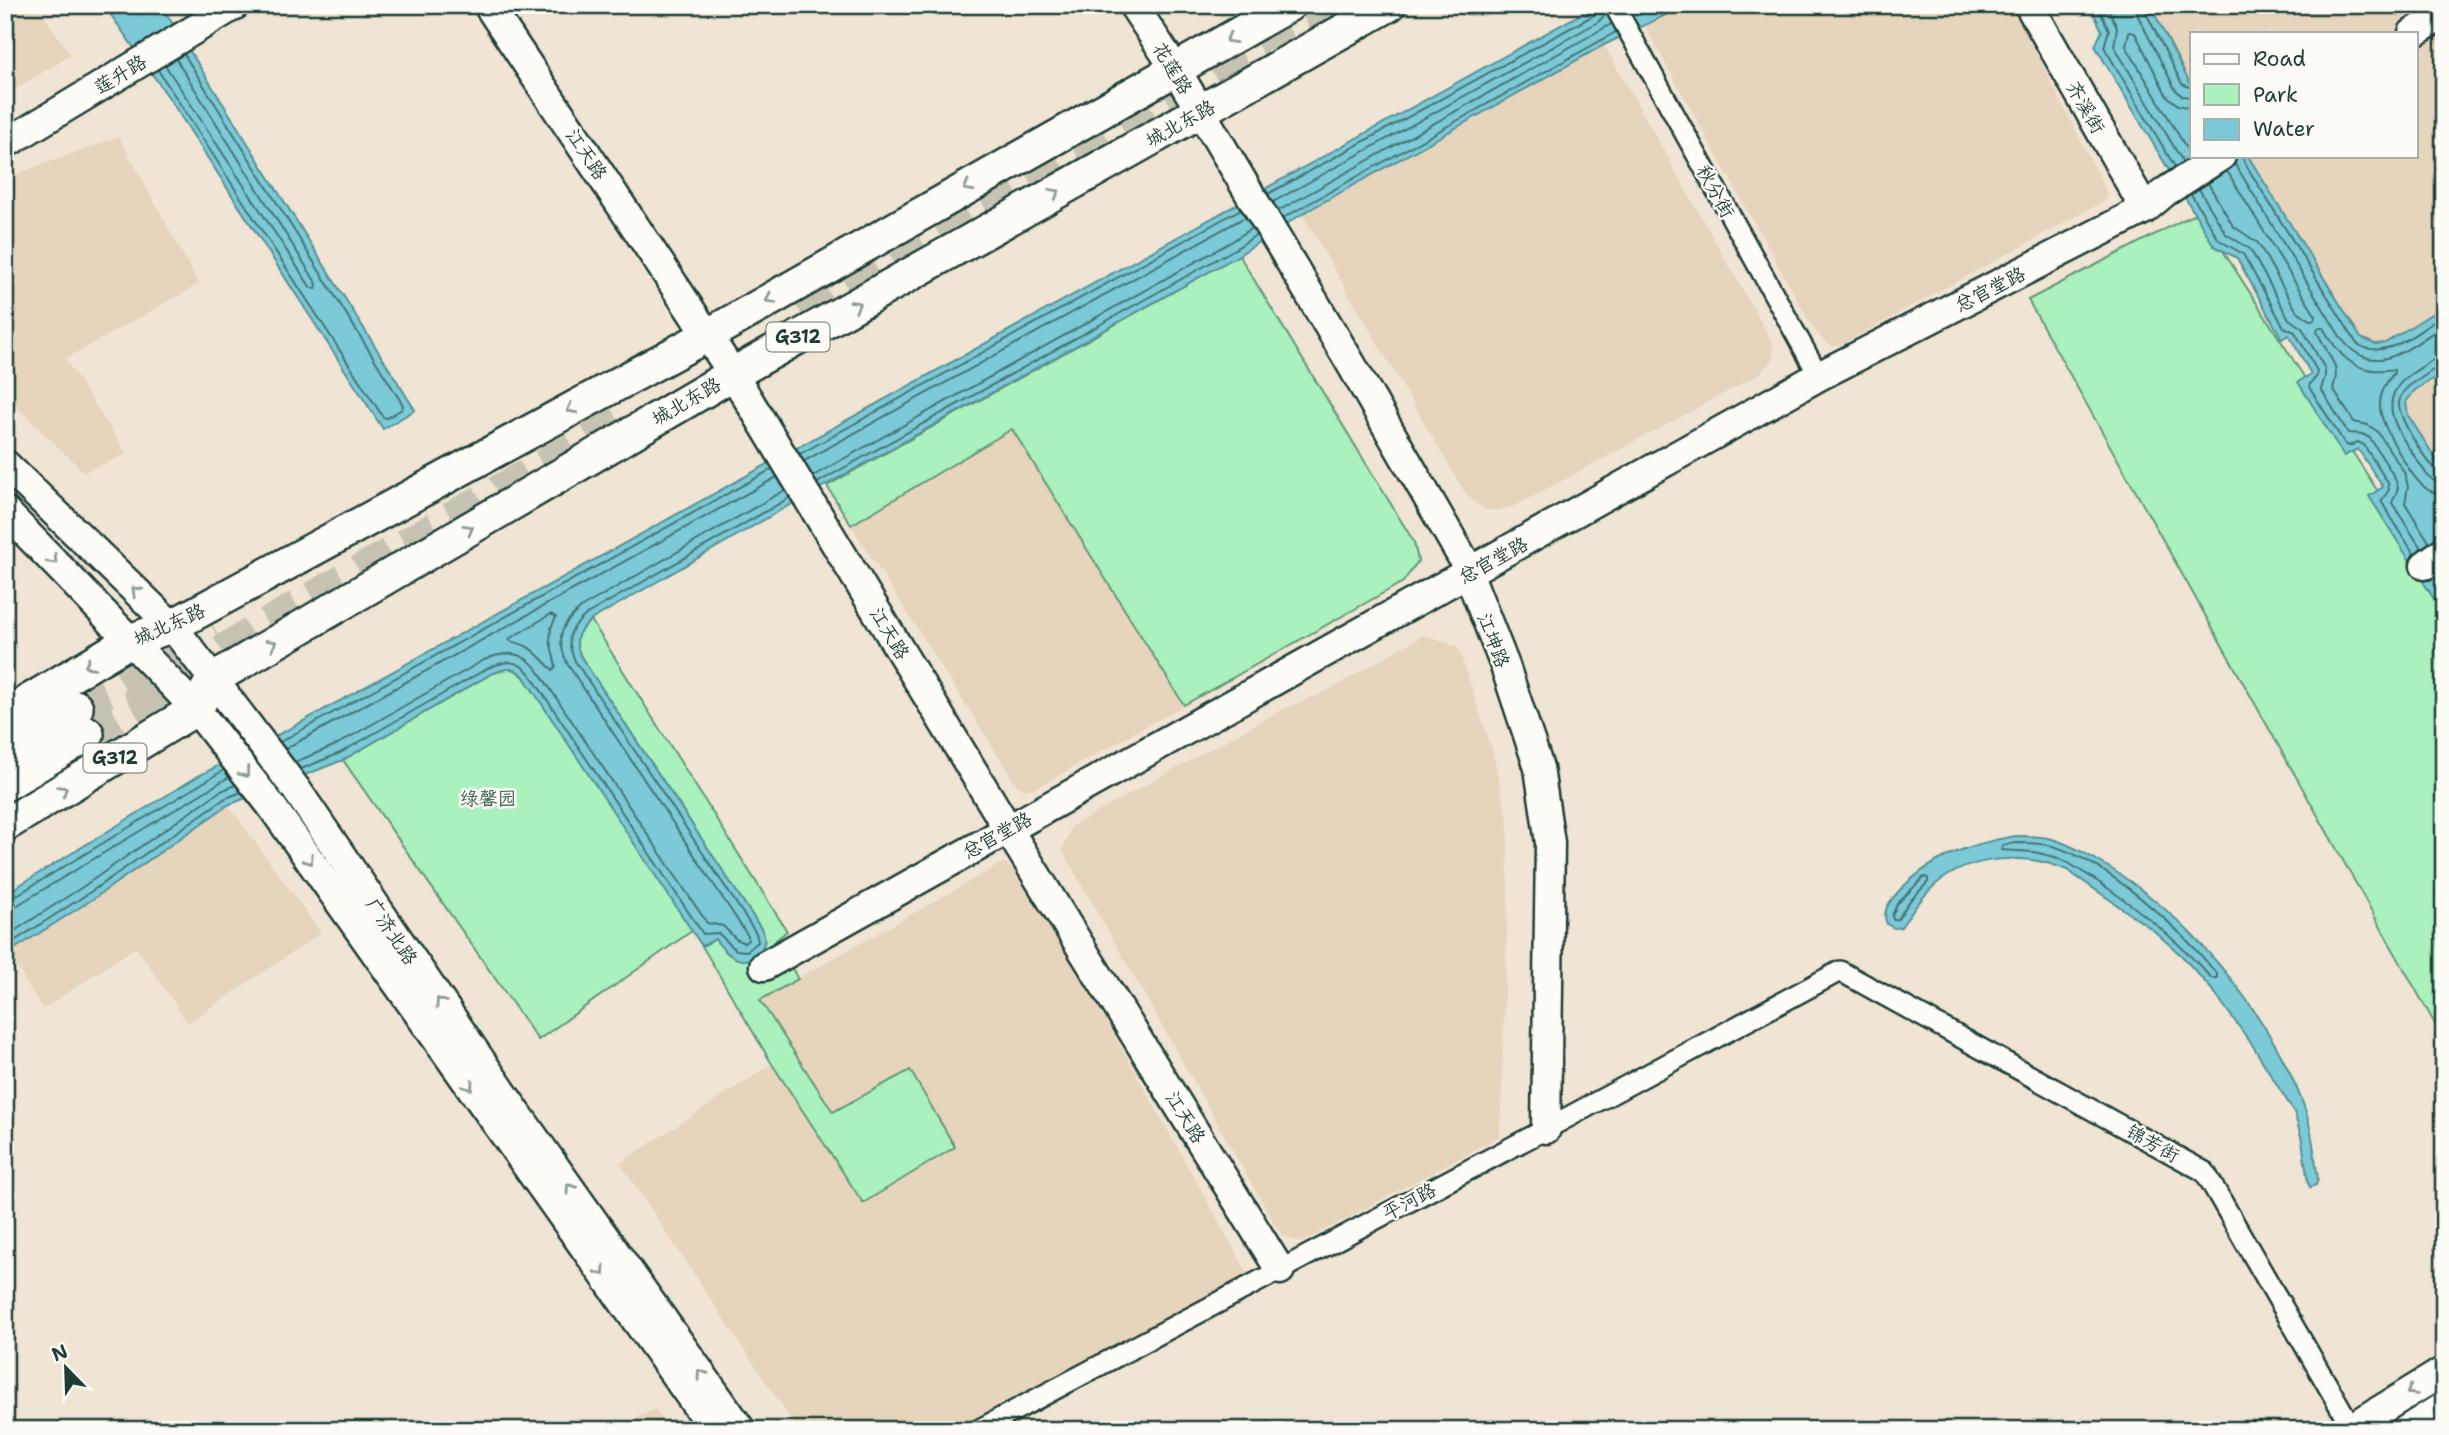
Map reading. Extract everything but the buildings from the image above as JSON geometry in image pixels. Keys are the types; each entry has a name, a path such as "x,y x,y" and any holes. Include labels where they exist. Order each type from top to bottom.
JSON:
{"highway":[{"path":"5,750 80,721 5,783"}],"main road":[{"name":"城北东路","path":"5,715 131,640 172,626 708,335 1289,5"},
{"name":"城北东路","path":"5,825 196,709 214,679 733,374 1389,5"}],"street":[{"name":"莲升路","path":"5,144 235,5"},
{"name":"江天路","path":"488,5 733,374 1008,829 1280,1270"},
{"name":"花莲路","path":"1133,5 1176,70 1233,168"},
{"name":"秋分街","path":"1614,5 1819,376"},
{"name":"齐溪街","path":"2029,5 2155,201"},
{"path":"2415,32 2444,14"},
{"name":"总官堂路","path":"764,966 1819,376 2155,201 2218,158"},
{"name":"江坤路","path":"1233,168 1354,368 1462,557 1505,666 1538,768 1550,843 1546,1129"},
{"name":"广济北路","path":"5,464 172,626 214,679 296,789 509,1102 741,1430"},
{"name":"广济北路","path":"5,511 196,709 270,804 713,1430"},
{"name":"平河路","path":"978,1430 1840,971"},
{"name":"锦芳街","path":"1840,971 2205,1171 2350,1429"},
{"path":"2350,1429 2444,1371"},
{"path":"2406,1430 2444,1406"}],"shaded area":[{"path":"5,5 36,5 71,55 5,95"},
{"path":"1686,5 2012,5 2106,190 2106,200 1841,345 1832,346 1813,328 1644,25"},
{"path":"2150,5 2433,5 2444,22 2444,472 2249,158 2418,158 2418,32 2190,32 2190,83"},
{"path":"1604,45 1771,340 1774,352 1772,361 1758,375 1515,506 1486,510 1464,491 1302,214"},
{"path":"119,137 199,284 65,359 127,454 84,472 5,396 5,178"},
{"path":"1012,429 1184,705 1036,788 1026,790 1017,785 851,525"},
{"path":"1423,635 1458,647 1492,749 1508,821 1508,906 1500,1136 1299,1242 1285,1236 1277,1228 1062,850 1072,826 1277,712 1327,691"},
{"path":"228,805 321,933 188,1023 136,947 43,1009 8,953 93,899"},
{"path":"1004,862 1021,877 1123,1050 1249,1276 956,1430 798,1430 620,1163 772,1064 863,1203 833,1112 760,1000"},
{"path":"655,1409 669,1430 610,1430"}],"green space":[{"path":"2198,212 2444,594 2444,1040 2028,300"},
{"path":"1239,255 1414,542 1418,561 1403,582 1184,705 1012,429 851,525 827,486"},
{"path":"591,620 787,931 776,940 798,979 760,1000 833,1112 910,1070 955,1147 863,1203 772,1064 702,946 715,939 730,955 747,959 761,950 764,935 581,657 577,648 577,634"},
{"name":"绿馨园","path":"514,669 524,677 693,930 538,1040 343,760 491,674"}],"water":[{"path":"104,5 161,5 415,410 383,429 169,98"},
{"path":"1597,5 1686,5 1604,45 1302,214 1239,255 781,510 591,620 582,628 577,641 581,657 762,930 763,946 752,958 741,960 733,957 715,939 702,946 524,677 509,669 491,674 343,760 228,805 93,899 5,955 5,894 200,775 287,730"},
{"path":"2090,5 2150,5 2190,83 2190,158 2249,158 2361,338 2375,344 2385,343 2444,306 2444,372 2415,390 2406,402 2408,415 2444,472 2444,615 2369,496 2383,487 2358,449 2344,456 2298,382 2311,374 2289,335 2282,339 2237,258 2214,246 2095,46 2102,31"},
{"path":"2015,836 2052,839 2100,862 2163,908 2220,965 2267,1031 2302,1101 2312,1140 2318,1179 2316,1185 2310,1187 2308,1183 2302,1140 2294,1112 2253,1046 2214,992 2182,956 2153,930 2067,870 2051,864 2017,859 1999,859 1965,867 1936,884 1921,899 1901,927 1894,928 1887,924 1885,915 1890,902 1924,869 1967,848"}],"tunnel":[{"path":"803,317 1350,5"},
{"path":"86,734 263,628 621,422"},
{"path":"75,708 215,629"}]}
